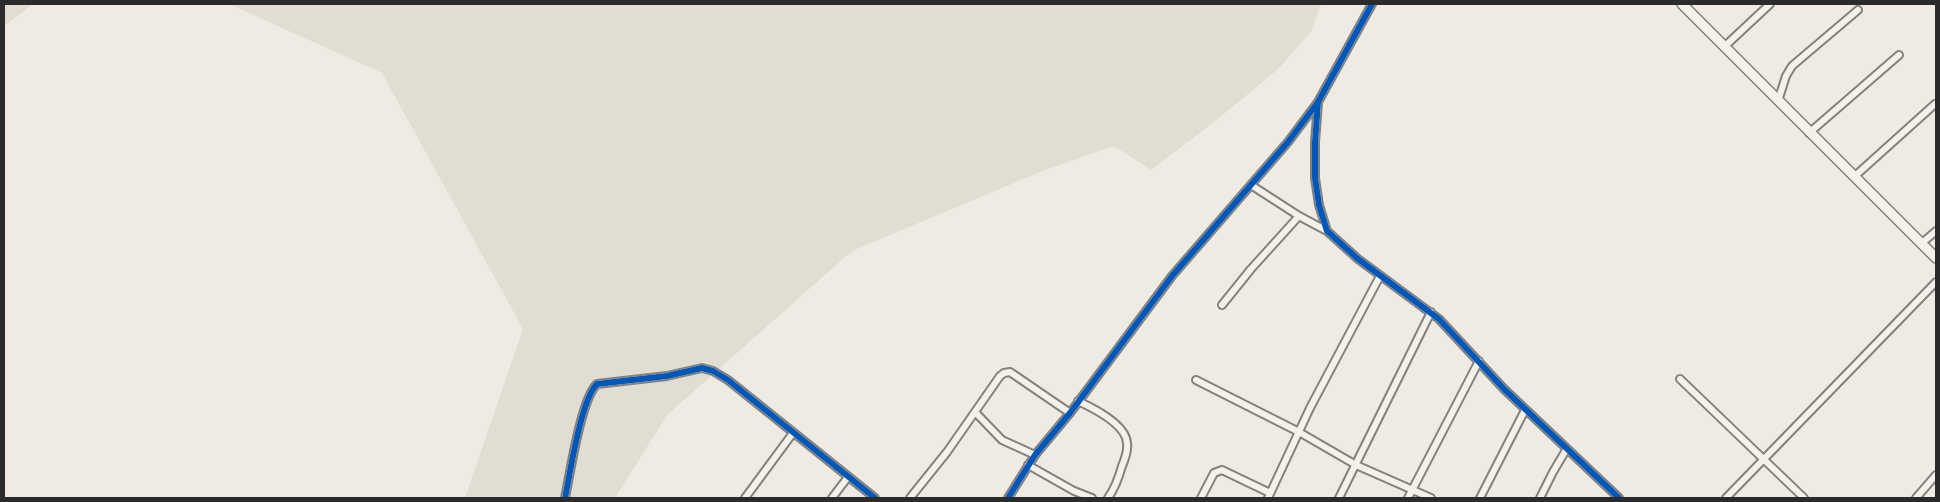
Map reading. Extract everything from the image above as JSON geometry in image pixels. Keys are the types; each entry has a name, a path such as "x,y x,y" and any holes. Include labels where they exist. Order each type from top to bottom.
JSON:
{"main road":[{"path":"1682,4 1936,258"}],"street":[{"path":"1008,498 1035,455 1070,413 1172,276 1251,185 1318,102 1372,4"},
{"path":"1724,46 1770,4"},
{"path":"1778,101 1786,76 1792,66 1858,10"},
{"path":"1809,133 1899,55"},
{"path":"1318,102 1315,178 1319,205 1327,231"},
{"path":"1855,176 1936,104"},
{"path":"1251,185 1299,216 1327,231 1380,276 1431,312 1525,410 1619,498"},
{"path":"1222,305 1251,269 1299,216"},
{"path":"1922,243 1936,230"},
{"path":"1201,498 1214,473 1222,470 1269,495 1299,432 1380,276"},
{"path":"1726,498 1936,282"},
{"path":"1339,498 1431,312"},
{"path":"1408,498 1479,360"},
{"path":"565,498 577,437 590,394 597,384 641,379 702,368 708,369 728,380 875,498"},
{"path":"910,498 947,452 1004,373 1010,372 1070,413"},
{"path":"1680,379 1804,498"},
{"path":"1196,380 1299,432 1356,465 1431,498"},
{"path":"1078,400 1100,412 1125,434 1127,443 1125,458 1119,478 1108,498"},
{"path":"1480,498 1525,410"},
{"path":"975,412 1002,440 1035,455"},
{"path":"745,498 793,433"},
{"path":"1540,498 1566,450"},
{"path":"1028,465 1074,491 1092,498"},
{"path":"1916,498 1936,475"},
{"path":"832,498 848,477"}],"shaded area":[{"path":"4,4 33,4 4,26"},
{"path":"229,4 1321,4 1311,32 1277,70 1219,118 1151,170 1114,146 1045,170 852,251 667,415 615,498 465,498 523,329 382,73"}],"cycle path":[{"path":"1008,498 1035,455 1070,413 1172,276 1288,142 1318,102 1372,4"},
{"path":"1318,102 1315,178 1319,205 1327,231 1358,259 1439,319 1504,389 1619,498"},
{"path":"565,498 581,420 591,392 597,384 667,376 702,368 713,371 728,380 875,498"}]}
